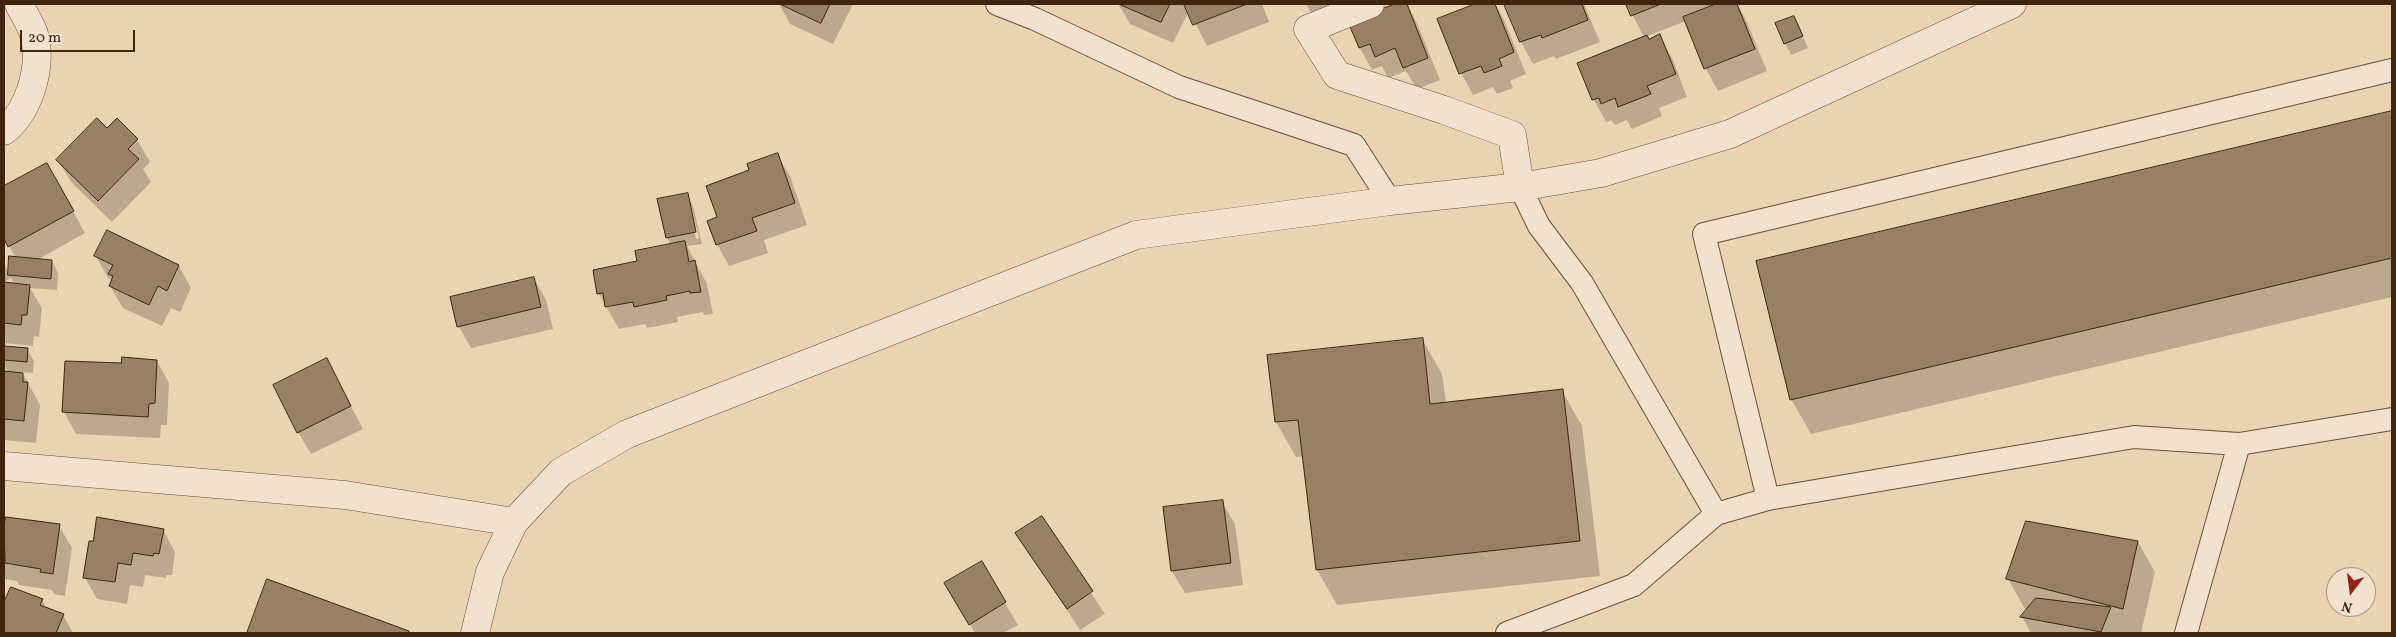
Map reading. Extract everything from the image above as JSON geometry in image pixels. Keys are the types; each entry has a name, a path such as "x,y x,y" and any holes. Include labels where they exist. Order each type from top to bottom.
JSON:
{"street":[{"path":"4,131 12,124 34,83 36,42 19,4"},
{"path":"1370,4 1308,29 1337,75 1444,110 1512,136 1520,186"},
{"path":"475,633 490,572 514,522 561,472 627,434 1136,235 1390,201 1520,186 1601,173 1730,134 2012,4"},
{"path":"4,466 345,494 514,522"}],"lane":[{"path":"997,4 1035,19 1179,87 1354,145 1390,201"},
{"path":"1768,499 1704,234 2392,70"},
{"path":"1520,186 1539,226 1582,283 1716,514"},
{"path":"1507,633 1634,585 1716,514 1768,499 2134,437 2239,444 2392,418"},
{"path":"2186,633 2239,444"}],"building":[{"path":"780,4 830,4 821,23"},
{"path":"1119,4 1170,4 1161,22"},
{"path":"1184,4 1247,4 1193,25"},
{"path":"1395,4 1407,4 1428,58 1403,68 1395,48 1375,57 1370,44 1359,48 1348,22"},
{"path":"1475,4 1495,4 1514,52 1499,59 1502,66 1484,73 1481,66 1459,74 1437,19"},
{"path":"1504,4 1582,4 1588,20 1542,38 1541,35 1520,42"},
{"path":"1626,4 1661,4 1631,16"},
{"path":"1716,4 1737,4 1755,49 1704,69 1683,17"},
{"path":"1794,16 1803,36 1784,44 1775,23"},
{"path":"1660,34 1676,74 1647,86 1651,94 1618,107 1615,98 1601,104 1599,98 1592,100 1577,63 1647,35 1649,39"},
{"path":"2392,111 2392,258 1790,400 1756,261"},
{"path":"97,118 107,128 117,118 138,139 128,149 139,159 98,201 56,160"},
{"path":"778,153 795,203 752,218 757,231 716,245 707,221 717,217 706,186 749,170 747,164"},
{"path":"47,163 74,211 8,247 4,239 4,186"},
{"path":"688,193 696,232 666,238 657,199"},
{"path":"107,230 179,265 167,291 158,286 149,305 109,286 113,276 108,274 113,265 94,256"},
{"path":"685,241 689,262 695,260 701,292 690,293 690,291 666,296 667,300 634,307 633,302 605,307 603,293 597,294 593,270 637,261 635,251"},
{"path":"9,256 52,260 51,279 8,275"},
{"path":"534,277 541,307 457,327 450,297"},
{"path":"4,282 30,285 27,315 22,315 21,325 4,323"},
{"path":"1423,338 1430,404 1563,389 1580,541 1316,570 1298,420 1275,422 1267,355"},
{"path":"4,346 28,348 27,362 4,360"},
{"path":"122,357 157,360 155,403 149,404 148,417 62,412 65,361 121,363"},
{"path":"327,358 351,406 297,433 273,385"},
{"path":"4,371 23,373 23,382 28,382 24,421 4,419"},
{"path":"1223,500 1231,563 1171,571 1163,507"},
{"path":"1042,516 1093,591 1067,609 1015,533"},
{"path":"6,517 60,524 53,574 40,572 41,569 5,563 4,525"},
{"path":"97,517 164,529 159,554 154,553 153,556 133,553 131,565 118,563 115,582 83,578 89,541 93,541"},
{"path":"2026,521 2138,541 2123,609 2006,579"},
{"path":"982,561 1006,602 969,625 944,583"},
{"path":"267,579 409,631 409,633 247,633"},
{"path":"11,587 43,599 40,605 64,614 56,633 4,633 4,602"},
{"path":"2036,598 2111,607 2101,632 2020,617"}]}
